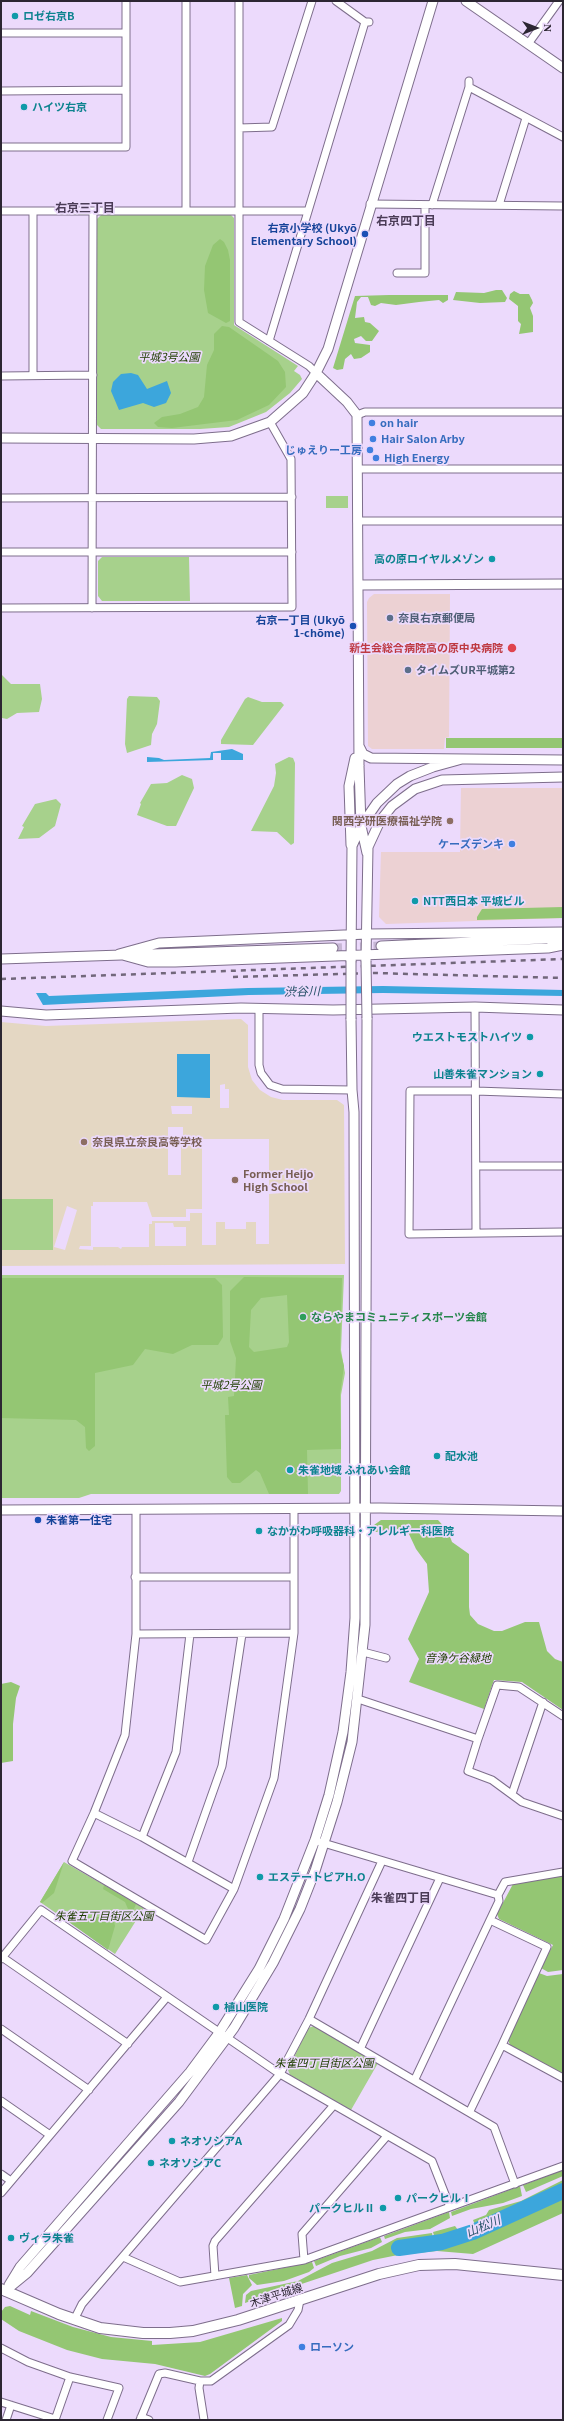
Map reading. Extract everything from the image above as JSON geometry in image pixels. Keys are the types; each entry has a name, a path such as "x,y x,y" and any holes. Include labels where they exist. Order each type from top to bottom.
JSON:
{"main road":[{"name":"木津平城線","path":"2,2292 74,2320 121,2332 170,2333 193,2331 238,2320 393,2270 431,2264 455,2264 563,2275"}],"street":[{"path":"1,147 126,147 126,1"},
{"path":"186,1 186,211"},
{"path":"239,1 239,322 269,340 316,373 347,402 357,415 358,745 361,826 367,853"},
{"path":"239,128 272,127 312,1"},
{"path":"269,340 367,22 336,1"},
{"path":"1,438 219,438 243,433 270,422 303,393 316,373 328,349 370,204 433,1"},
{"path":"466,1 563,68"},
{"path":"528,44 558,1"},
{"path":"1,33 126,33"},
{"path":"397,273 425,273 429,205 469,84 526,118 563,137"},
{"path":"1,91 126,90"},
{"path":"499,206 526,118"},
{"path":"370,204 563,206"},
{"path":"1,211 308,211"},
{"path":"32,375 33,211"},
{"path":"92,608 91,438 93,375 93,211"},
{"path":"1,376 93,375"},
{"path":"357,415 365,412 563,412"},
{"path":"1,608 292,607 291,459 270,422"},
{"path":"357,469 563,469"},
{"path":"1,498 292,497"},
{"path":"357,521 563,521"},
{"path":"1,552 292,552"},
{"path":"358,585 563,584"},
{"path":"358,745 363,754 371,758 563,760"},
{"path":"2,2292 20,2267 190,2072 219,2033 270,1947 287,1912 315,1840 343,1732 351,1672 355,1618 356,1508 354,1112 352,1090 352,852 349,786 358,745"},
{"path":"352,852 353,841 361,826 377,803 397,784 410,776 433,767 462,759"},
{"path":"2,2292 27,2273 150,2135 194,2084 227,2038 274,1963 300,1909 325,1844 351,1748 363,1652 365,1508 366,958 367,853 369,842 380,821 402,796 415,789 442,780 563,777"},
{"path":"350,811 361,826 367,827 380,821"},
{"path":"119,954 159,943 351,936 367,934 563,932"},
{"path":"381,946 563,938"},
{"path":"119,954 148,962 366,958 548,948 563,945"},
{"path":"1,959 333,948"},
{"path":"475,1006 476,1232"},
{"path":"1,1011 46,1015 259,1009 475,1006 563,1010"},
{"path":"259,1009 259,1065 261,1073 270,1085 282,1089 352,1090"},
{"path":"563,1094 476,1091 410,1091 409,1234 563,1232"},
{"path":"476,1166 563,1166"},
{"path":"1,1510 365,1508 563,1511"},
{"path":"136,1510 136,1634 125,1735 94,1813 72,1861 206,1940 234,1889 274,1778 294,1633 294,1509"},
{"path":"135,1577 294,1577"},
{"path":"136,1634 294,1633"},
{"path":"142,1837 176,1752 190,1634"},
{"path":"188,1862 222,1766 242,1634"},
{"path":"363,1652 386,1658"},
{"path":"563,1716 519,1687 497,1685 468,1771 492,1780 522,1802 563,1815"},
{"path":"358,1700 478,1739"},
{"path":"512,1794 543,1702"},
{"path":"94,1813 142,1837 234,1889"},
{"path":"315,1840 498,1895"},
{"path":"74,2320 82,2304 280,2074 310,2019 382,1861"},
{"path":"415,2079 499,1901 498,1895 505,1882 563,1872"},
{"path":"361,2047 440,1878"},
{"path":"128,2044 2,1958 41,1910 280,2074 432,2161 450,2207"},
{"path":"470,2111 547,1947 490,1920"},
{"path":"1,2193 168,1997"},
{"path":"310,2019 361,2047 494,2126 515,2184"},
{"path":"1,2029 89,2090"},
{"path":"502,2045 563,2078"},
{"path":"1,2101 50,2135"},
{"path":"215,2276 213,2246 215,2241 334,2105"},
{"path":"304,2260 302,2234 387,2136"},
{"path":"123,2257 180,2282 304,2260 563,2166"},
{"path":"1,2174 11,2181"},
{"path":"149,2420 141,2419 159,2374 168,2373 200,2381 211,2381 289,2325 298,2310 300,2300"},
{"path":"1,2348 28,2362 70,2378 119,2388 107,2420"},
{"path":"1,2402 55,2420 70,2378"},
{"path":"200,2381 198,2388 204,2420"},
{"path":"6,2420 11,2405"}],"shaded area":[{"path":"374,594 450,594 449,737 445,738 444,749 372,749 368,746 367,602"},
{"path":"461,788 563,788 563,918 386,924 379,917 381,852 460,852"},
{"name":"奈良県立奈良高等学校","path":"241,1019 248,1025 248,1067 252,1080 260,1090 271,1097 283,1100 337,1100 344,1105 345,1264 1,1266 1,1250 53,1249 53,1199 1,1199 1,1022 46,1026","holes":["225,1084 225,1089 229,1089 229,1108 220,1108 220,1085","171,1106 192,1106 192,1114 172,1114","168,1127 183,1127 183,1139 269,1139 269,1185 282,1185 282,1193 269,1194 269,1244 256,1244 256,1222 246,1222 246,1229 225,1229 225,1222 216,1222 216,1245 202,1245 202,1213 190,1213 190,1221 152,1221 152,1224 149,1224 149,1247 122,1247 121,1249 118,1247 93,1247 93,1250 79,1249 80,1246 91,1246 91,1206 93,1206 93,1202 147,1202 152,1217 186,1217 186,1209 202,1209 202,1143 183,1143 181,1145 181,1175 168,1175","67,1206 77,1210 65,1250 54,1247","155,1223 173,1223 174,1227 186,1227 186,1246 155,1246"]}],"green space":[{"name":"平城3号公園","path":"230,214 234,218 234,325 298,366 294,371 300,375 302,379 290,393 266,412 229,427 200,429 101,429 97,425 97,219 101,215"},
{"path":"220,239 224,242 228,250 230,260 230,321 226,323 208,313 204,290 205,266 213,245"},
{"path":"502,290 507,298 505,302 480,303 453,300 456,292 484,293"},
{"path":"514,291 520,294 529,294 532,300 533,303 530,308 533,316 533,332 519,334 521,324 518,321 518,306 509,299 510,294"},
{"path":"448,295 448,300 443,303 439,300 396,305 381,303 375,306 371,305 368,297 361,297 357,302 355,318 364,317 365,322 370,323 379,331 372,341 366,341 361,336 354,339 355,343 370,345 370,352 361,358 354,359 351,354 345,359 343,369 337,370 333,368 355,296"},
{"path":"222,326 229,327 278,361 285,372 286,387 269,405 237,420 172,428 158,427 154,423 162,417 180,414 198,407 204,397 207,365 214,350 214,334"},
{"path":"326,496 348,496 348,508 326,508"},
{"path":"102,557 189,557 190,601 102,601 98,596 98,561"},
{"path":"2,675 11,684 40,684 42,699 39,712 17,713 7,719 2,718"},
{"path":"129,696 157,697 160,701 157,724 152,734 151,745 127,753 125,744 127,699"},
{"path":"248,697 262,702 281,702 284,705 253,745 221,744 221,740 245,699"},
{"path":"446,738 563,738 563,748 446,748"},
{"path":"289,757 293,758 295,763 294,843 291,845 277,832 251,831 274,786 276,773 275,764"},
{"path":"182,775 192,779 194,788 176,826 167,826 137,815 141,804 140,803 151,784 167,783"},
{"path":"56,799 61,804 55,826 39,838 18,839 24,827 22,826 35,804"},
{"path":"563,907 563,918 477,920 477,917 482,909"},
{"path":"1,1199 53,1199 53,1250 1,1250"},
{"name":"平城2号公園","path":"1,1275 344,1275 341,1350 345,1373 341,1395 341,1491 339,1494 91,1494 79,1498 1,1498"},
{"path":"244,1277 342,1278 340,1350 344,1366 340,1395 341,1449 307,1450 308,1494 269,1494 260,1473 256,1470 240,1483 232,1483 227,1477 225,1415 229,1415 228,1397 234,1396 236,1358 230,1341 230,1291","holes":["287,1295 289,1342 287,1347 254,1352 249,1347 251,1310 261,1298"]},
{"path":"1,1278 215,1278 222,1285 223,1337 218,1345 192,1345 173,1354 145,1349 133,1365 95,1373 95,1446 89,1451 86,1448 85,1427 76,1420 1,1418"},
{"name":"音浄ケ谷緑地","path":"381,1520 438,1520 448,1531 452,1542 469,1554 470,1615 478,1624 494,1631 502,1631 525,1622 539,1622 547,1651 555,1659 563,1662 563,1710 522,1682 494,1680 484,1709 409,1682 419,1659 408,1639 429,1592 427,1564 416,1549 408,1532 374,1532 374,1525"},
{"path":"11,1682 20,1686 16,1698 13,1724 13,1761 1,1763 1,1684"},
{"name":"朱雀五丁目街区公園","path":"64,1862 144,1908 115,1954 40,1902"},
{"path":"64,1862 54,1893 42,1903 40,1902"},
{"path":"563,1875 563,1970 548,1972 541,1968 553,1945 499,1919 497,1914 513,1884"},
{"path":"104,1885 136,1904 134,1909 128,1909 125,1902 103,1889"},
{"path":"70,1911 91,1917 106,1917 114,1921 115,1926 108,1950 62,1917"},
{"path":"539,1973 547,1976 563,1974 563,2074 510,2045 508,2040"},
{"name":"朱雀四丁目街区公園","path":"314,2026 378,2063 351,2110 290,2075 288,2070 308,2028"},
{"path":"563,2170 563,2176 526,2192 523,2185"},
{"path":"563,2180 563,2187 501,2215 454,2234 435,2239 433,2232 455,2226 458,2230 475,2225 473,2220 486,2215 489,2210 521,2201"},
{"path":"520,2186 522,2196 503,2203 471,2209 452,2216 451,2212"},
{"path":"563,2195 563,2213 473,2254 437,2251 398,2255 373,2260 245,2303 246,2295 251,2291 298,2281 332,2263 372,2251 397,2238 432,2233 433,2239 396,2245 398,2252 444,2245 481,2232"},
{"path":"449,2212 450,2218 430,2229 405,2232 385,2239 384,2236"},
{"path":"380,2237 382,2242 371,2248 340,2256 316,2266 314,2261"},
{"path":"312,2262 314,2268 309,2272 284,2281 257,2285 249,2278 249,2275"},
{"path":"247,2275 252,2285 243,2294 242,2306 235,2308 229,2278"},
{"path":"10,2306 30,2315 31,2311 73,2327 111,2337 152,2341 152,2345 200,2342 282,2318 282,2321 210,2374 205,2376 155,2364 102,2359 67,2350 19,2331 1,2319 1,2312 5,2307"}],"water":[{"path":"131,373 138,375 147,389 167,381 171,393 166,403 154,407 143,403 119,410 111,391 113,382 121,374"},
{"path":"232,749 243,754 243,760 221,760 221,753 213,753 213,760 147,762 147,757 164,760 210,758 211,752"},
{"name":"渋谷川","path":"383,986 563,990 563,996 383,993 249,995 43,1005 36,993 46,993 49,996 248,988"},
{"path":"177,1054 210,1054 210,1098 177,1097"}],"waterway":[{"name":"山松川","path":"399,2248 442,2242 473,2232 563,2191"}],"tunnel":[{"path":"333,948 381,946"}],"railway":[{"path":"1,979 563,959"},
{"path":"233,977 374,973 563,978"}],"place":[{"name":"ロゼ右京B","path":"15,16"},
{"name":"ハイツ右京","path":"24,107"},
{"name":"右京小学校 (Ukyō Elementary School)","path":"365,234"},
{"name":"on hair","path":"372,423"},
{"name":"Hair Salon Arby","path":"373,439"},
{"name":"じゅえりー工房","path":"370,450"},
{"name":"High Energy","path":"376,458"},
{"name":"高の原ロイヤルメゾン","path":"492,559"},
{"name":"奈良右京郵便局","path":"390,618"},
{"name":"右京一丁目 (Ukyō 1-chōme)","path":"353,626"},
{"name":"新生会総合病院高の原中央病院","path":"512,648"},
{"name":"タイムズUR平城第2","path":"408,670"},
{"name":"関西学研医療福祉学院","path":"450,821"},
{"name":"ケーズデンキ","path":"512,844"},
{"name":"NTT西日本 平城ビル","path":"415,901"},
{"name":"ウエストモストハイツ","path":"530,1037"},
{"name":"山善朱雀マンション","path":"540,1074"},
{"name":"奈良県立奈良高等学校","path":"84,1142"},
{"name":"Former Heijo High School","path":"235,1180"},
{"name":"ならやまコミュニティスポーツ会館","path":"303,1317"},
{"name":"配水池","path":"437,1456"},
{"name":"朱雀地域 ふれあい会館","path":"290,1470"},
{"name":"朱雀第一住宅","path":"38,1520"},
{"name":"なかがわ呼吸器科・アレルギー科医院","path":"259,1531"},
{"name":"エステートピアH.O","path":"260,1877"},
{"name":"植山医院","path":"216,2007"},
{"name":"ネオソシアA","path":"172,2141"},
{"name":"ネオソシアC","path":"151,2163"},
{"name":"パークヒルⅠ","path":"398,2198"},
{"name":"パークヒルⅡ","path":"383,2208"},
{"name":"ヴィラ朱雀","path":"11,2238"},
{"name":"ローソン","path":"302,2347"}],"district":[{"name":"右京三丁目","path":"85,207"},
{"name":"右京四丁目","path":"406,220"},
{"name":"朱雀四丁目","path":"401,1897"}]}
